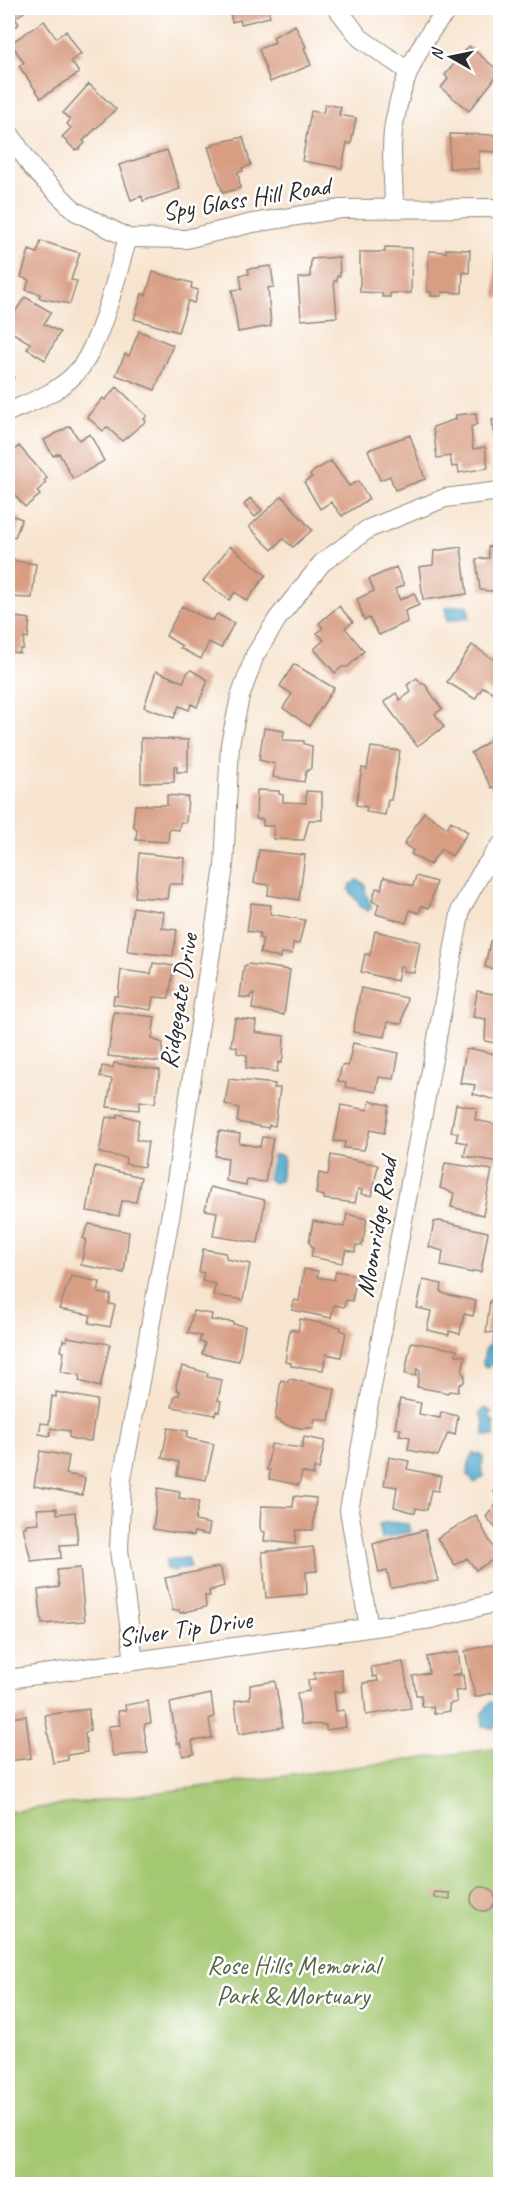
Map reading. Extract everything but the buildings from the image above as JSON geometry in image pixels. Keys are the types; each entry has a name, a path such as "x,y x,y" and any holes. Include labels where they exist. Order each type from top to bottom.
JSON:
{"street":[{"path":"337,8 360,38 408,71"},
{"path":"394,207 394,120 408,71 437,21 450,8"},
{"name":"Spy Glass Hill Road","path":"8,131 33,169 75,211 128,238 186,239 253,223 340,209 501,208"},
{"path":"8,412 50,393 77,373 96,339 128,238"},
{"name":"Ridgegate Drive","path":"134,1661 119,1550 122,1479 172,1207 224,867 230,744 240,697 255,655 278,618 322,563 368,530 445,498 501,491"},
{"name":"Moonridge Road","path":"369,1628 350,1510 460,909 481,873 501,846"},
{"name":"Silver Tip Drive","path":"8,1679 431,1619 494,1603 501,1598"}],"green space":[{"name":"Rose Hills Memorial Park & Mortuary","path":"500,1748 500,2184 8,2184 8,1812"}],"water":[{"path":"468,605 469,618 447,621 445,608"},
{"path":"357,880 365,884 366,894 372,907 368,911 361,907 349,890 350,885"},
{"path":"275,1155 282,1156 284,1160 280,1181 273,1183 268,1179"},
{"path":"495,1333 497,1342 500,1342 500,1361 486,1367 483,1364 485,1349 489,1346 491,1334"},
{"path":"485,1408 492,1412 489,1417 494,1423 494,1436 484,1436 484,1422 480,1413"},
{"path":"474,1453 478,1455 480,1453 484,1457 481,1468 484,1476 475,1483 468,1476 469,1460"},
{"path":"388,1522 408,1524 410,1532 382,1538 379,1524"},
{"path":"187,1558 190,1567 173,1571 166,1569 166,1560"},
{"path":"500,1701 494,1728 483,1727 482,1714 490,1703"}]}
